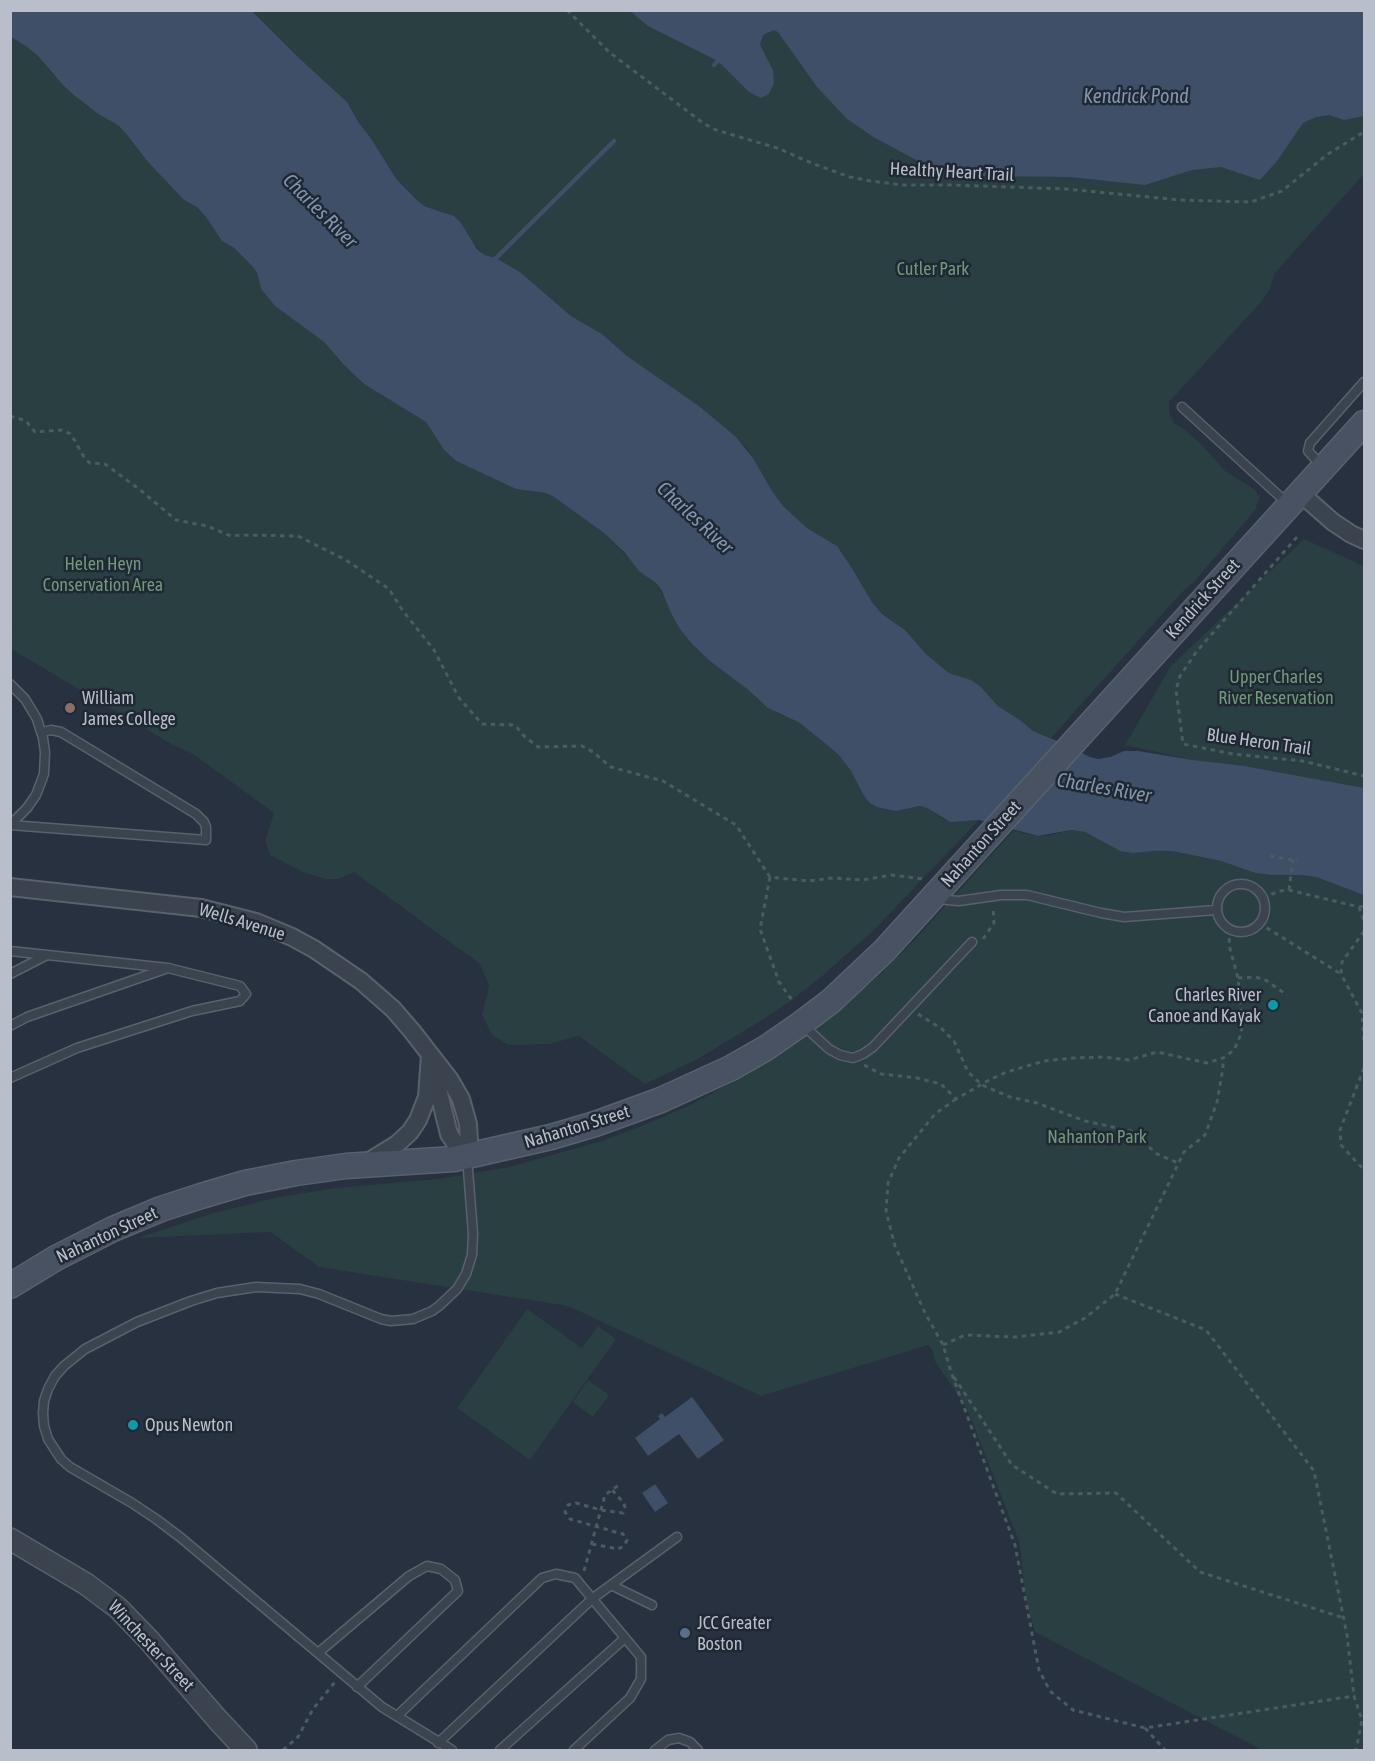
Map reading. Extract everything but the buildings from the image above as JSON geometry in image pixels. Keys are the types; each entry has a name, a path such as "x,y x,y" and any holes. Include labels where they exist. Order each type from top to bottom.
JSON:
{"main road":[{"name":"Kendrick Street","path":"1042,776 1365,423"},
{"name":"Nahanton Street","path":"10,1286 104,1233 181,1202 257,1180 314,1170 426,1162 467,1156 562,1134 661,1101 731,1068 766,1048 844,990 939,891 1042,776"}],"street":[{"path":"1295,499 1365,540"},
{"name":"Wells Avenue","path":"10,887 193,907 230,915 267,927 303,943 366,985 398,1014 430,1055 449,1134 456,1146 467,1156"},
{"path":"362,1165 397,1144 410,1132 418,1120 427,1097 430,1055"},
{"name":"Winchester Street","path":"10,1539 86,1584 114,1604 246,1750"}],"lane":[{"path":"1324,468 1310,455 1308,451 1310,443 1365,382"},
{"path":"1182,407 1295,499"},
{"path":"10,684 25,699 37,719 42,732 45,753 44,774 36,795 10,825"},
{"path":"10,825 206,840 206,826 196,814 65,734 56,730 42,732"},
{"path":"1246,884 1253,886 1263,898 1265,912 1259,923 1246,931 1230,930 1219,918 1216,910 1219,896 1231,885 1246,884"},
{"path":"939,891 947,900 960,901 1011,894 1027,895 1124,917 1216,910"},
{"path":"802,1023 835,1052 846,1057 858,1057 873,1047 972,942"},
{"path":"10,951 168,968 240,986 246,994 240,1001 192,1011 77,1048 10,1078"},
{"path":"10,974 48,955"},
{"path":"10,1026 27,1017 168,968"},
{"path":"452,1750 397,1716 357,1687 180,1537 132,1503 69,1467 48,1439 44,1426 44,1401 56,1376 64,1366 85,1349 137,1322 192,1300 217,1293 256,1287 300,1289 320,1294 381,1319 391,1320 413,1318 432,1311 457,1289 466,1274 472,1255 473,1234 467,1156"},
{"path":"438,1743 592,1599 677,1536"},
{"path":"318,1653 409,1576 427,1566 441,1569 455,1580 458,1591 357,1687"},
{"path":"397,1716 542,1578 556,1574 575,1578 641,1657 641,1679 630,1698 574,1750"},
{"path":"611,1585 652,1605"},
{"path":"500,1750 625,1638"},
{"path":"655,1750 668,1740 679,1738 690,1742 699,1750"}],"path":[{"name":"Healthy Heart Trail","path":"567,10 609,52 703,123 716,130 777,148 850,177 871,181 902,185 1066,189 1180,200 1251,202 1282,191 1328,154 1365,132"},
{"path":"10,416 26,421 35,432 61,430 71,434 84,459 90,463 105,464 176,520 207,526 231,536 241,534 297,536 346,560 390,589 434,650 459,698 482,724 515,725 538,747 582,746 611,767 663,781 736,825 770,877 760,929 779,982 792,1000"},
{"name":"Blue Heron Trail","path":"1298,537 1197,651 1180,676 1176,690 1183,744 1233,754 1303,761 1365,776"},
{"path":"1270,856 1298,861"},
{"path":"1289,890 1293,860"},
{"path":"770,877 808,881 833,878 862,880 892,875 918,877 939,891"},
{"path":"1263,898 1279,891 1289,890 1359,907 1365,906"},
{"path":"972,942 982,940 994,923 992,897"},
{"path":"1359,907 1365,921"},
{"path":"1259,923 1341,974 1362,1013 1365,1044"},
{"path":"1230,930 1229,945 1238,978 1242,1023 1241,1034 1234,1050 1223,1058 1207,1063 1157,1052 1129,1060 1103,1057 1044,1061 991,1079 935,1114 899,1158 888,1183 886,1211 895,1246 925,1313 943,1345 1015,1545 1039,1670 1050,1691 1073,1710 1145,1728 1354,1695"},
{"path":"1341,974 1342,962 1365,932"},
{"path":"1238,978 1264,979 1287,995"},
{"path":"909,1009 942,1029 954,1041 968,1072 982,1085 1010,1097 1037,1103 1085,1121 1131,1131 1157,1154 1178,1163"},
{"path":"858,1057 867,1068 881,1074 917,1078 941,1084 956,1099"},
{"path":"943,1345 966,1335 1014,1337 1059,1332 1085,1318 1115,1294 1184,1152 1205,1135 1217,1102 1223,1058"},
{"path":"1365,1068 1340,1130 1341,1145 1365,1170"},
{"path":"1115,1294 1206,1330 1314,1471 1344,1618 1354,1695 1362,1720 1356,1750"},
{"path":"951,1372 1012,1465 1057,1494 1116,1493 1200,1572 1344,1618"},
{"path":"580,1584 605,1495 619,1485"},
{"path":"592,1544 615,1550 621,1549 627,1540 622,1534 570,1519 566,1515 566,1509 568,1505 576,1503 619,1514 623,1513 625,1511 622,1502 612,1490"},
{"path":"283,1750 298,1737 313,1709 342,1674"},
{"path":"1145,1728 1166,1750"}],"green space":[{"name":"Cutler Park","path":"252,11 1364,11 1364,174 1274,274 1270,289 1262,301 1169,402 1169,413 1174,423 1202,445 1225,471 1254,489 1260,498 1257,508 1194,582 1182,592 1051,738 1033,731 998,706 980,686 971,680 949,673 926,654 905,630 882,614 837,546 807,528 783,506 745,446 725,428 699,406 627,356 602,334 571,316 520,272 496,258 485,255 443,212 424,206 397,180 347,102"},
{"name":"Helen Heyn Conservation Area","path":"10,37 38,56 55,76 87,106 119,126 148,162 183,199 198,208 222,241 234,248 253,267 261,289 275,306 324,342 364,384 426,422 444,450 456,461 516,489 546,493 604,533 649,579 657,584 692,644 711,662 746,687 757,699 779,714 800,723 838,754 851,771 864,796 896,811 920,806 943,819 979,820 873,931 792,1000 696,1060 645,1084 579,1036 549,1044 509,1045 492,1035 482,1015 489,986 480,964 354,872 338,879 326,879 303,872 270,855 265,841 274,813 193,754 173,745 11,649 11,626 14,624 10,622"},
{"name":"Upper Charles River Reservation","path":"1304,539 1364,566 1364,798 1125,745 1170,667"},
{"name":"Nahanton Park","path":"1014,830 1030,835 1046,836 1071,830 1085,832 1120,851 1172,851 1221,861 1255,873 1316,877 1364,895 1364,1750 1262,1750 1035,1632 1027,1606 1019,1541 967,1409 935,1361 932,1349 928,1345 761,1396 568,1306 319,1267 271,1232 138,1238 210,1214 279,1197 336,1188 439,1179 509,1167 602,1141 690,1105 746,1075 789,1048 874,980 909,946"},
{"path":"527,1309 582,1348 598,1326 616,1339 530,1460 457,1408"},
{"path":"588,1380 609,1395 593,1417 573,1402"}],"water":[{"name":"Charles River","path":"10,11 252,11 347,102 397,180 416,199 424,206 454,216 477,249 520,272 571,316 602,334 627,356 699,406 736,437 753,458 783,506 807,528 837,546 882,614 905,630 926,654 949,673 971,680 980,686 998,706 1033,731 1090,757 1098,759 1124,751 1138,751 1244,766 1364,788 1364,895 1316,877 1255,873 1221,861 1172,851 1133,853 1120,851 1085,832 1071,830 1038,836 979,820 950,822 920,806 896,811 870,803 838,754 800,723 768,708 692,644 680,629 657,584 639,571 625,553 604,533 546,493 516,489 456,461 444,450 426,422 364,384 324,342 275,306 261,289 253,267 234,248 222,241 198,208 183,199 148,162 119,126 75,96 38,56 11,37"},
{"name":"Kendrick Pond","path":"630,11 1364,11 1364,116 1344,120 1329,115 1316,117 1303,123 1277,161 1260,180 1221,167 1192,170 1145,185 1070,177 984,176 939,172 875,138 847,119 817,87 778,32 774,30 763,35 760,45 773,70 774,83 769,94 761,98 749,92 718,61 648,26"},
{"path":"692,1397 724,1440 698,1459 679,1434 648,1456 635,1438 660,1419 658,1416 662,1413 665,1417"},
{"path":"655,1484 668,1503 655,1512 642,1493"}],"waterway":[{"path":"714,65 718,61"},
{"path":"492,262 614,141"}],"place":[{"name":"William James College","path":"70,708"},
{"name":"Charles River Canoe and Kayak","path":"1273,1005"},
{"name":"Opus Newton","path":"133,1425"},
{"name":"JCC Greater Boston","path":"685,1633"}]}
